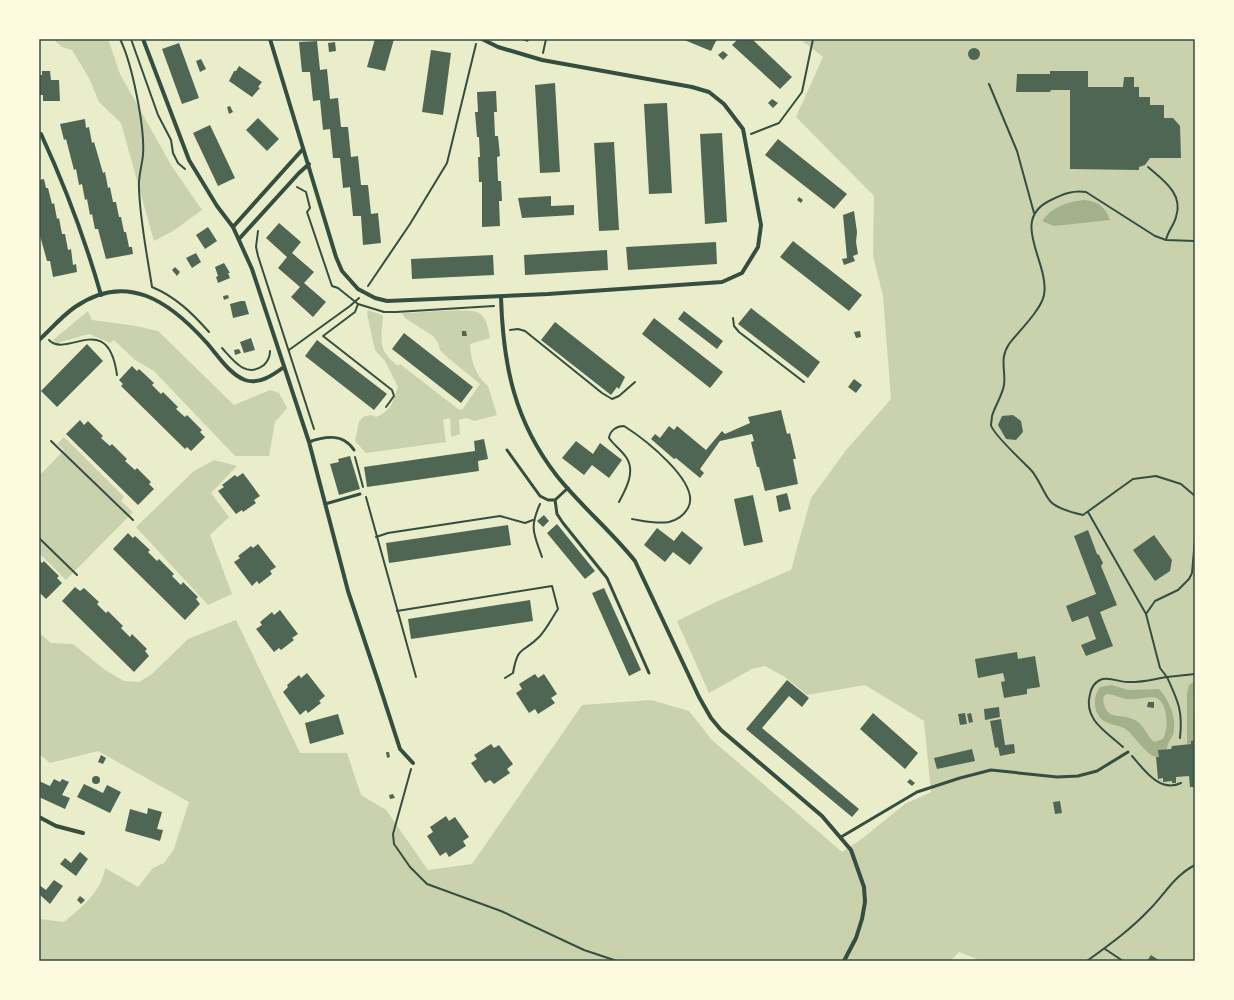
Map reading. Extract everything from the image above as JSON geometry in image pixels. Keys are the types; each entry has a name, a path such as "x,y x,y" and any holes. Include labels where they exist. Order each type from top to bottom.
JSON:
{"street":[{"path":"143,39 189,160 217,206 233,227 269,318 309,442 348,591 400,749 413,763"},
{"path":"270,39 302,150 309,164 336,257 342,271 363,293 387,301 501,296 722,282 742,273 758,247 761,225 743,130 724,104 709,92 692,87 542,60 498,47 482,39"},
{"path":"42,134 65,186 87,245 101,295"},
{"path":"233,227 302,150"},
{"path":"239,239 289,183 309,164"},
{"path":"39,340 75,307 101,295 130,292 150,296 164,303 189,322 232,371 245,380 256,381 268,378 284,367"},
{"path":"501,296 507,368 516,405 540,451 568,488 620,542 635,561 699,697 711,718 721,730 822,816 851,850 864,887 862,920 856,938 844,961"},
{"path":"39,817 56,826 83,833"}],"lane":[{"path":"309,442 326,437 339,438 344,440 354,450"},
{"path":"507,450 537,492 543,498 555,500"},
{"path":"555,500 568,488"},
{"path":"325,504 360,494"},
{"path":"555,500 558,514 563,523 607,578 649,673"},
{"path":"841,837 917,792 960,778 991,770 1057,777 1078,776 1097,771 1128,752"}],"path":[{"path":"120,39 134,86 143,138 143,154 139,187 144,237 152,287 166,292 186,307 211,334"},
{"path":"131,39 158,115 171,140 173,153 188,175"},
{"path":"289,350 355,302 363,293 410,224 447,163 478,39"},
{"path":"542,60 546,39"},
{"path":"744,137 779,123 802,92 813,39"},
{"path":"989,84 1017,151 1034,213"},
{"path":"1148,167 1170,186 1177,198 1178,208 1176,219 1166,240"},
{"path":"289,183 293,188 300,187 306,192 310,208 308,212 330,283 358,304 384,312 501,306"},
{"path":"1195,241 1166,240 1146,230 1086,192 1078,191 1064,193 1041,204 1034,213 1031,228 1045,280 1044,296 1035,312 1005,351 1002,369 1004,384 992,415 991,426 995,435 1034,474 1051,503 1071,512 1083,515 1133,479 1156,476 1181,484 1195,496"},
{"path":"259,226 256,238 258,256 313,422 316,440"},
{"path":"358,304 355,312 324,336 392,390 394,396 386,407"},
{"path":"733,318 734,326 739,332 804,382"},
{"path":"503,332 513,329 525,331 602,393 612,399 619,396 635,382"},
{"path":"44,335 53,345 58,346 85,339 93,339 102,342 113,355 117,375"},
{"path":"219,344 239,366 249,370 261,367 267,362 270,356 270,348"},
{"path":"619,502 625,490 630,466 627,459 609,438 610,433 614,429 619,426 624,426 672,465 687,485 690,497 689,505 685,512 679,518 670,522 632,519"},
{"path":"51,441 132,520"},
{"path":"354,450 376,537 416,677"},
{"path":"542,557 535,537 533,520 543,498"},
{"path":"1088,512 1146,614 1160,668 1167,677 1177,698 1182,719 1180,738"},
{"path":"376,537 388,533 500,516 525,523 533,520"},
{"path":"39,538 77,575"},
{"path":"1146,614 1155,601 1178,590 1189,580 1192,573 1195,539"},
{"path":"397,611 552,586 558,609 540,635 519,652 516,657 513,672 505,678"},
{"path":"1181,783 1174,787 1164,786 1152,778 1128,752 1096,723 1089,712 1087,705 1091,688 1100,680 1109,679 1125,682 1138,682 1195,674"},
{"path":"413,763 393,834 394,844 410,867 427,884 501,911 584,950 617,961"},
{"path":"1087,961 1130,929 1150,909 1175,880 1195,865"},
{"path":"1105,949 1123,961"}],"shaded area":[{"path":"53,39 108,39 120,74 171,165 202,210 173,231 154,241 121,123 99,102 89,78 72,50 62,47"},
{"path":"800,39 1195,39 1195,961 982,961 959,952 950,961 39,961 39,919 64,922 84,905 95,892 103,877 105,868 138,887 153,868 164,863 174,849 189,802 98,751 50,763 39,754 39,633 51,643 73,644 105,670 124,681 139,682 152,674 188,639 236,620 300,753 347,753 361,795 386,810 428,870 472,864 582,705 651,700 689,711 712,740 842,852 859,841 905,804 931,792 924,721 865,685 807,695 785,677 765,666 752,669 709,693 677,621 718,601 791,570 811,498 847,449 891,399 883,296 873,256 874,196 796,117 823,57"},
{"path":"1083,200 1097,203 1103,208 1110,220 1054,226 1042,221 1050,212 1060,206"},
{"path":"368,310 382,315 383,317 382,345 392,361 398,366 400,364 458,409 462,410 480,384 440,350 438,343 433,336 405,318 402,313 463,310 477,312 483,316 490,338 470,344 471,356 474,367 488,386 497,415 474,421 467,418 459,420 460,434 451,437 450,418 443,420 446,442 366,453 355,441 359,422 363,417 371,415 376,417 385,412 391,405 398,387 385,361 375,350 367,314"},
{"path":"88,311 92,320 136,326 158,331 234,405 270,390 279,393 287,408 275,422 269,456 235,456 154,371 135,360 114,340 110,343 89,334 57,343 53,340"},
{"path":"64,437 124,497 121,501 133,512 66,580 39,553 39,476 64,450 57,444"},
{"path":"214,460 237,466 211,493 229,517 210,535 232,594 208,605 136,527 194,471"},
{"path":"1195,681 1193,703 1195,740 1191,741 1191,744 1187,744 1187,693 1189,685"},
{"path":"1111,685 1128,690 1159,689 1171,708 1174,719 1173,734 1163,754 1159,757 1153,756 1126,729 1109,723 1098,715 1095,701 1097,691 1100,687","holes":["1106,694 1127,699 1152,697 1161,701 1164,706 1167,725 1163,739 1154,742 1138,722 1126,717 1116,716 1107,711 1103,698"]}],"building":[{"path":"375,39 394,39 385,71 367,67"},
{"path":"519,39 529,39 528,42"},
{"path":"682,39 717,39 711,51"},
{"path":"738,39 752,39 792,77 780,89 732,45"},
{"path":"317,41 320,70 327,69 330,99 338,98 341,127 348,127 351,157 358,156 361,185 368,185 371,214 378,213 381,243 363,245 361,216 353,216 350,187 343,188 340,158 333,158 330,129 323,130 320,100 313,101 310,72 302,72 299,42"},
{"path":"335,42 336,51 329,52 328,43"},
{"path":"179,43 199,98 182,104 162,49"},
{"path":"972,48 976,48 980,54 976,60 972,60 968,56 968,52"},
{"path":"431,50 451,53 443,115 422,112"},
{"path":"723,51 728,55 723,60 718,55"},
{"path":"201,59 206,69 200,72 196,61"},
{"path":"239,66 262,82 258,87 260,88 252,97 229,81 234,71 236,71"},
{"path":"42,71 50,71 51,80 59,80 60,101 43,101 43,95 39,95 39,75 42,75"},
{"path":"1050,71 1088,71 1088,87 1123,87 1124,77 1134,77 1134,87 1139,87 1139,97 1150,97 1150,105 1164,105 1164,118 1173,118 1180,126 1181,158 1150,158 1145,165 1139,167 1139,170 1070,169 1070,90 1051,90 1050,92 1016,92 1017,74 1050,74"},
{"path":"555,83 560,172 540,173 535,85"},
{"path":"496,91 497,112 494,112 495,136 498,136 500,156 497,157 498,181 501,181 502,201 499,201 500,226 482,227 482,182 479,182 479,137 477,137 475,112 478,112 477,92"},
{"path":"772,99 778,103 773,108 768,103"},
{"path":"667,103 672,193 649,194 644,104"},
{"path":"230,106 233,112 229,114 227,107"},
{"path":"258,118 279,139 267,151 246,130"},
{"path":"85,119 86,128 89,127 92,143 94,142 103,173 105,172 108,188 110,187 113,202 116,202 119,217 121,217 124,232 126,232 129,247 132,247 133,254 106,259 98,229 95,229 92,214 90,215 87,199 85,200 82,184 79,185 76,169 74,170 66,139 64,140 60,124"},
{"path":"210,125 235,178 218,186 193,133"},
{"path":"722,133 727,222 705,224 700,134"},
{"path":"778,139 847,194 834,209 765,155"},
{"path":"614,142 619,230 599,231 594,143"},
{"path":"44,179 52,204 54,203 57,219 59,218 62,234 65,234 68,250 71,249 73,265 76,264 77,272 53,277 50,261 47,261 39,232 39,180"},
{"path":"551,196 551,206 574,205 574,215 522,218 518,198"},
{"path":"799,197 803,200 801,203 797,200"},
{"path":"854,211 858,254 853,256 855,261 844,265 842,259 847,258 843,215"},
{"path":"279,223 301,242 292,253 314,272 304,283 326,302 313,317 291,297 300,287 278,268 287,257 266,238"},
{"path":"208,227 217,241 205,249 196,235"},
{"path":"793,241 862,295 849,311 780,257"},
{"path":"716,242 717,264 628,270 626,247"},
{"path":"607,250 608,270 525,275 524,255"},
{"path":"196,253 201,262 192,268 186,258"},
{"path":"493,255 494,275 412,279 411,259"},
{"path":"224,263 230,273 228,273 230,278 218,283 216,277 218,276 215,267"},
{"path":"175,267 180,272 177,276 172,270"},
{"path":"228,295 229,298 224,300 223,296"},
{"path":"245,301 249,314 233,318 230,304"},
{"path":"751,308 820,362 808,378 738,324"},
{"path":"684,311 723,341 717,349 678,319"},
{"path":"654,318 723,372 710,388 642,334"},
{"path":"555,322 625,377 619,389 617,387 611,395 541,340"},
{"path":"462,331 466,331 467,336 462,336"},
{"path":"860,331 861,337 856,338 854,332"},
{"path":"404,333 473,387 461,403 392,349"},
{"path":"251,338 255,350 244,353 240,342"},
{"path":"317,340 387,394 374,410 305,356"},
{"path":"87,344 103,361 57,407 41,391"},
{"path":"239,349 241,353 235,355 234,350"},
{"path":"132,366 137,371 139,369 154,383 152,385 161,394 163,392 178,407 176,409 185,417 187,415 202,430 200,432 205,437 191,451 187,447 185,449 121,386 123,384 119,380"},
{"path":"854,379 862,385 856,393 848,387"},
{"path":"781,410 787,434 790,433 796,459 793,459 798,484 765,491 751,442 754,441 752,434 720,441 700,469 704,473 700,478 676,458 674,459 651,439 655,434 660,438 669,426 674,430 677,426 706,450 722,431 725,434 750,423 748,417"},
{"path":"1013,415 1021,421 1023,432 1016,440 1006,439 998,425 1002,416"},
{"path":"80,420 84,425 88,421 103,436 101,438 110,446 112,444 127,459 125,461 135,470 137,468 151,482 149,484 154,489 138,505 66,434"},
{"path":"484,439 488,459 478,461 479,471 367,487 364,467 475,451 474,441"},
{"path":"576,441 593,454 600,443 622,460 609,478 592,465 584,475 562,458"},
{"path":"350,456 360,489 339,495 330,464 339,462 338,459"},
{"path":"243,473 260,496 254,500 256,503 243,512 242,510 236,514 218,491 224,487 222,485 235,475 237,477"},
{"path":"787,493 791,509 779,512 776,496"},
{"path":"753,495 763,542 744,546 734,499"},
{"path":"544,515 549,521 543,527 537,521"},
{"path":"557,524 595,571 585,579 547,533"},
{"path":"508,525 511,545 389,563 386,543"},
{"path":"657,528 674,541 682,531 703,548 690,565 673,552 665,562 644,545"},
{"path":"1088,530 1097,554 1103,563 1101,566 1117,605 1100,612 1113,646 1086,656 1081,645 1096,639 1088,616 1072,622 1066,606 1096,594 1074,536"},
{"path":"128,533 133,538 135,536 150,550 148,552 157,561 159,559 174,574 172,576 181,585 183,582 198,597 196,599 200,604 185,620 113,549"},
{"path":"1154,535 1172,560 1170,571 1155,581 1133,550"},
{"path":"258,544 276,567 270,571 272,574 259,584 257,581 252,586 234,562 240,558 238,556 251,546 253,548"},
{"path":"39,560 42,563 44,561 59,576 57,578 62,583 46,599 39,592"},
{"path":"75,587 80,591 84,588 99,602 97,604 106,613 108,611 123,626 121,628 130,637 132,634 147,649 145,651 149,656 134,672 62,601"},
{"path":"604,588 641,670 629,676 592,593"},
{"path":"530,600 533,621 411,639 408,619"},
{"path":"280,610 298,634 292,638 294,640 281,650 279,648 274,652 256,629 262,625 260,622 272,612 274,615"},
{"path":"1017,652 1018,659 1035,656 1040,687 1027,689 1027,694 1004,698 1001,682 1005,681 1003,673 978,678 975,659"},
{"path":"307,673 325,696 319,701 321,703 308,713 306,710 300,715 283,692 288,687 287,685 299,675 301,678"},
{"path":"535,674 538,678 544,674 557,694 551,698 555,703 538,714 535,709 529,713 516,693 522,689 519,684"},
{"path":"787,680 809,698 802,707 789,696 762,728 859,809 852,817 746,729"},
{"path":"1148,702 1154,702 1154,708 1147,707"},
{"path":"999,707 1000,717 985,720 984,709"},
{"path":"873,713 918,753 905,769 860,729"},
{"path":"965,713 967,724 960,725 958,714"},
{"path":"971,713 973,722 969,723 967,714"},
{"path":"338,714 344,734 310,744 305,723"},
{"path":"1001,719 1005,745 1014,744 1015,753 1000,756 998,747 995,748 990,721"},
{"path":"1195,740 1195,787 1190,787 1189,776 1176,777 1176,783 1172,783 1172,781 1163,782 1163,778 1158,779 1156,757 1159,757 1158,750 1171,749 1172,746 1191,744 1191,741"},
{"path":"491,744 494,748 499,745 513,764 507,769 510,773 494,784 490,780 485,783 471,763 477,759 474,755"},
{"path":"972,749 975,761 937,769 934,758"},
{"path":"386,752 389,752 390,757 387,758"},
{"path":"101,755 106,758 103,764 98,762"},
{"path":"96,776 99,777 99,783 96,784 93,783 92,780 93,777"},
{"path":"54,779 60,782 62,779 69,782 62,795 70,798 65,809 39,797 39,781 50,786"},
{"path":"910,779 915,783 912,786 907,782"},
{"path":"84,784 103,793 107,785 121,792 110,813 77,797"},
{"path":"393,794 395,798 390,799 389,795"},
{"path":"1060,801 1062,813 1055,814 1053,802"},
{"path":"148,808 162,812 157,829 163,830 160,841 125,831 130,809 147,814"},
{"path":"446,816 449,821 455,817 469,837 463,841 466,846 449,857 446,852 440,856 427,836 433,832 430,827"},
{"path":"80,852 88,859 76,876 60,864 65,858 71,863"},
{"path":"54,880 63,886 50,904 39,894 39,885 46,890"},
{"path":"80,896 85,900 81,904 77,900"},
{"path":"1151,955 1160,961 1147,961"}]}
